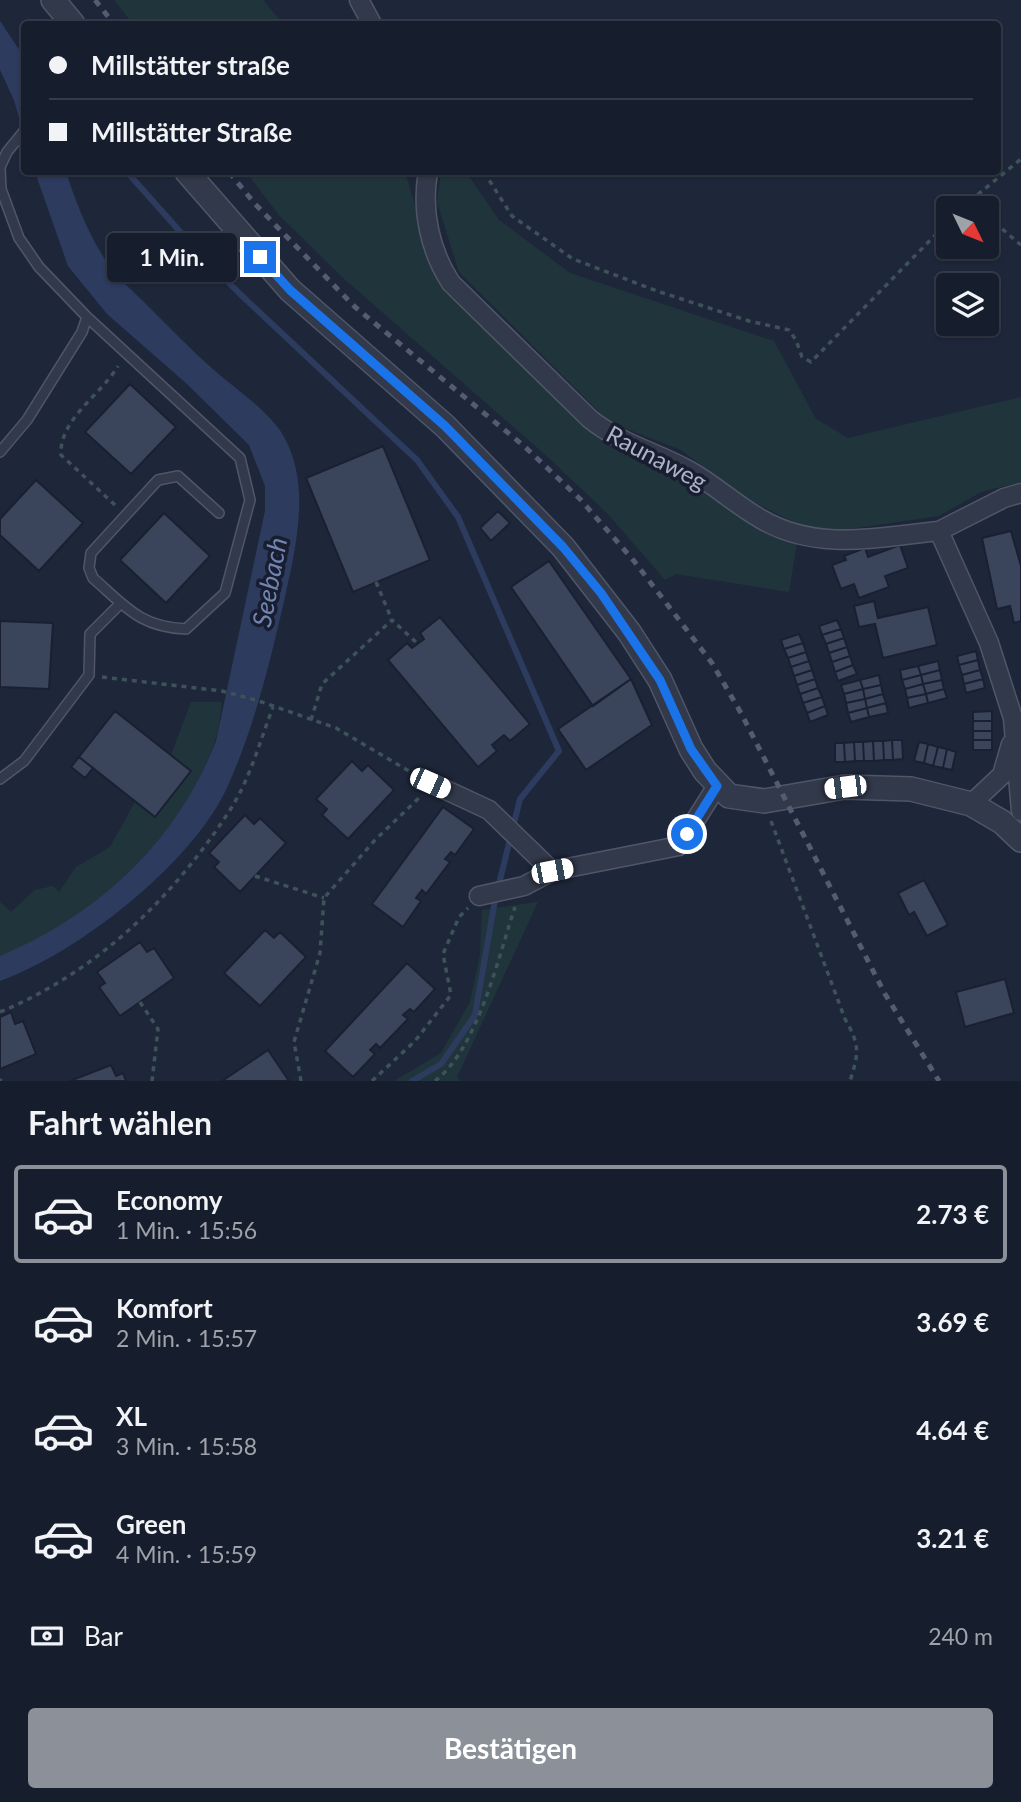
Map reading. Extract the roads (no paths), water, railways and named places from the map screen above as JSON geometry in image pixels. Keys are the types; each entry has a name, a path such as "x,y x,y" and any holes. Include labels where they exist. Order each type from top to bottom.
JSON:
{"street":[{"path":"53,0 70,21"},
{"path":"359,0 370,21"},
{"path":"190,175 290,290 445,426 563,547 601,593 660,680 691,749 717,786 729,796 764,801 845,787 911,789 971,804 1002,822 1021,840"},
{"name":"Raunaweg","path":"427,175 425,187 427,222 436,256 451,283 590,419 611,436 690,471 762,520 794,536 829,541 852,540 939,531 1004,498 1021,494"},
{"path":"939,531 989,643 1017,717 1021,811"},
{"path":"971,804 1002,775 1017,717"},
{"path":"430,783 489,810 552,871"},
{"path":"479,897 524,886 552,871 679,846 717,786"}],"lane":[{"path":"21,135 0,167 1,189 19,238 39,267 87,317 240,458 250,500 225,593 186,629 163,628 140,619 93,578 89,568 91,553 158,480 178,476 219,513"},
{"path":"0,452 27,420 82,332 87,317"},
{"path":"0,779 24,761 89,675 90,634 121,603"}],"water":[{"path":"0,21 21,52 21,125 14,100 0,70"},
{"name":"Seebach","path":"36,175 67,175 90,233 121,281 215,371 262,410 278,428 292,456 297,475 299,516 289,578 260,695 236,767 209,819 186,848 129,903 63,950 0,981 0,956 36,939 101,897 156,843 200,778 216,741 265,511 265,486 249,445 187,384 107,314 68,266"}],"waterway":[{"path":"130,175 200,254 240,294 417,460 458,517 559,751 520,799 495,900 475,1015 441,1064 412,1081"}],"railway":[{"path":"95,0 112,21"},
{"path":"231,175 255,204 355,307 524,446 580,499 634,561 712,663 741,713 885,994 939,1081"}]}
